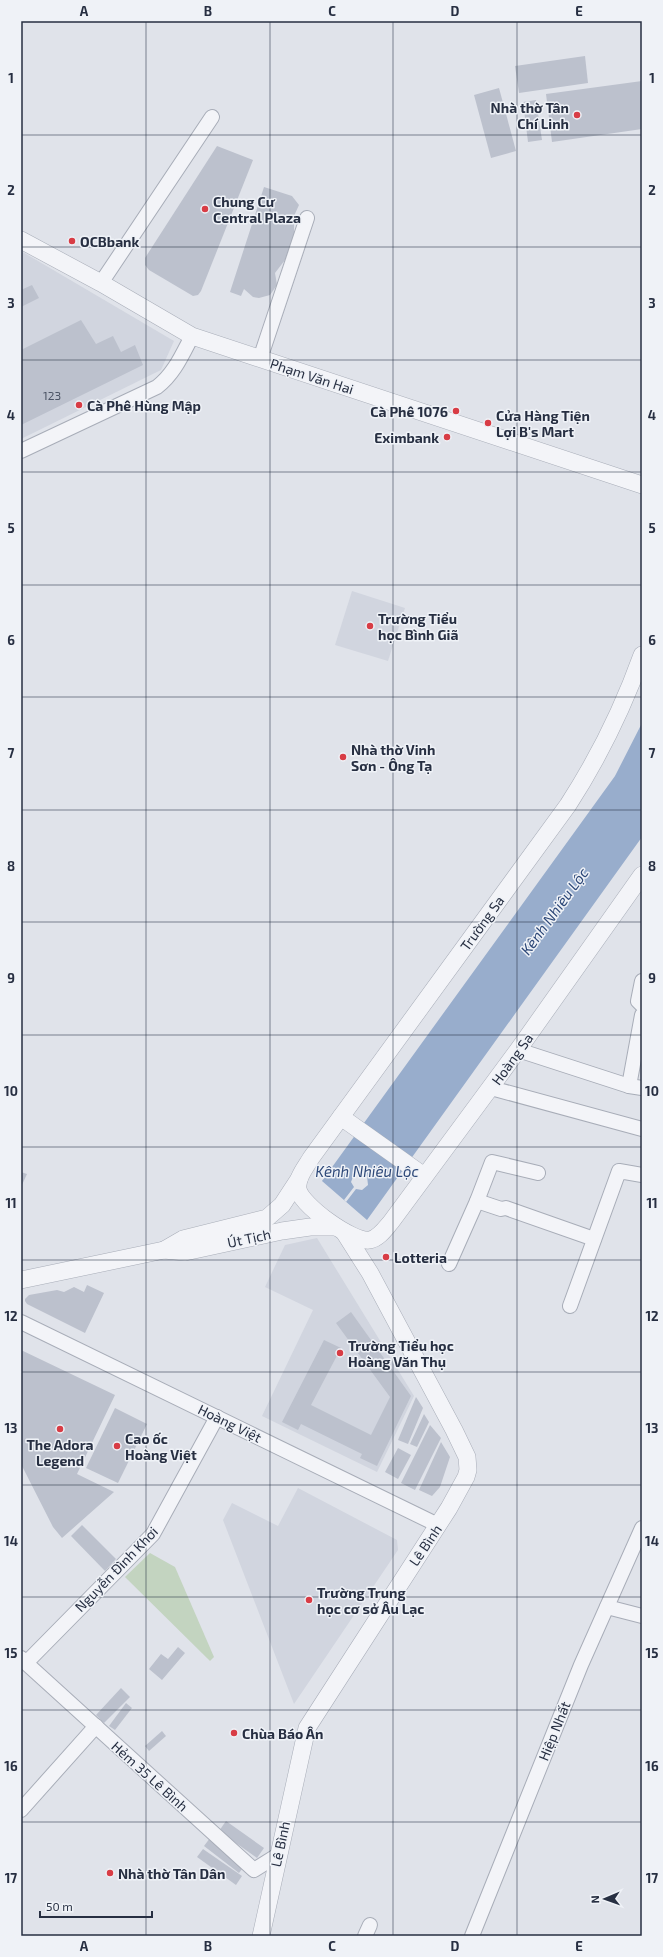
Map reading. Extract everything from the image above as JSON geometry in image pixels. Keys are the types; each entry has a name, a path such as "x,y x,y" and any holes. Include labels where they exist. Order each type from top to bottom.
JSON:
{"street":[{"path":"101,283 212,117"},
{"path":"260,359 308,218"},
{"name":"Phạm Văn Hai","path":"21,240 101,283 192,336 642,485"},
{"path":"21,451 167,380 192,336"},
{"name":"Trường Sa","path":"260,1221 273,1214 282,1205 311,1158 346,1120 568,805 593,767 610,734 642,655"},
{"name":"Hoàng Sa","path":"370,1273 370,1253 377,1238 390,1222 419,1172 491,1088 642,875"},
{"path":"642,981 638,1001 642,1005"},
{"path":"518,1050 636,1087 642,1015"},
{"path":"491,1088 642,1129"},
{"path":"346,1120 419,1172"},
{"path":"448,1264 478,1201 492,1162 538,1173"},
{"path":"570,1306 619,1171 642,1175"},
{"path":"299,1179 298,1188 302,1198 339,1229 364,1240 377,1238"},
{"path":"478,1201 501,1210 506,1208 594,1239"},
{"name":"Út Tịch","path":"164,1250 183,1239 260,1221"},
{"name":"Út Tịch","path":"21,1280 164,1250 185,1252 282,1231 310,1227 339,1229"},
{"name":"Lê Bình","path":"261,1936 304,1736 308,1724 438,1525 463,1485 468,1470 467,1457 454,1430 370,1273 339,1229"},
{"name":"Hoàng Việt","path":"21,1322 438,1525"},
{"name":"Nguyễn Đình Khơi","path":"23,1660 153,1534 217,1417"},
{"name":"Hiệp Nhất","path":"472,1936 581,1665 607,1607 618,1578 642,1528"},
{"path":"607,1607 642,1616"},
{"name":"Hẻm 35 Lê Bình","path":"23,1660 254,1870 278,1855"},
{"path":"21,1810 96,1726"}],"shaded area":[{"path":"21,251 174,341 161,370 21,439"},
{"name":"Trường Tiểu học Bình Giã","path":"352,591 405,608 388,661 335,645"},
{"name":"Trường Tiểu học Hoàng Văn Thụ","path":"317,1238 414,1396 377,1472 262,1416 313,1310 265,1287 285,1245"},
{"name":"Trường Trung học cơ sở Âu Lạc","path":"298,1488 397,1540 398,1550 294,1704 223,1520 232,1503 278,1526"}],"green space":[{"path":"150,1553 175,1567 214,1657 210,1661 125,1577"}],"water":[{"name":"Kênh Nhiêu Lộc","path":"642,723 642,837 367,1220 322,1181 615,776"}],"pier":[{"path":"357,1173 362,1173 367,1176 368,1185 362,1190 356,1189 346,1202 344,1200 354,1187 351,1182"}],"building":[{"path":"585,56 588,83 519,93 515,66"},
{"path":"642,81 642,129 552,142 546,94"},
{"path":"499,88 516,151 491,158 474,95"},
{"path":"536,100 542,140 528,142 523,102"},
{"name":"Chung Cư Central Plaza","path":"217,146 253,160 201,291 198,295 193,296 149,270 145,265 145,258"},
{"path":"264,187 292,196 299,205 294,216 294,237 288,256 275,273 277,285 270,295 259,298 253,297 244,289 241,296 230,292"},
{"path":"32,285 39,298 21,307 21,290"},
{"path":"81,320 96,344 113,336 121,352 135,345 143,365 21,425 21,350"},
{"path":"21,1172 27,1174 21,1187"},
{"path":"87,1285 104,1293 85,1333 27,1304 25,1301 29,1295 57,1290 64,1292 74,1287 84,1292"},
{"path":"351,1312 411,1396 377,1466 360,1458 362,1454 301,1424 298,1430 282,1422 324,1340 341,1348 311,1405 371,1435 390,1397 336,1323"},
{"name":"The Adora Legend","path":"21,1350 115,1395 77,1474 114,1492 62,1538 53,1527 21,1464"},
{"path":"416,1397 423,1408 408,1444 398,1440"},
{"name":"Cao ốc Hoàng Việt","path":"115,1408 147,1424 118,1483 86,1468"},
{"path":"424,1414 429,1422 417,1447 410,1444"},
{"path":"430,1425 441,1438 415,1490 401,1483"},
{"path":"441,1442 450,1457 440,1487 432,1496 419,1490"},
{"path":"398,1448 411,1455 398,1479 385,1472"},
{"path":"82,1525 116,1559 105,1571 71,1536"},
{"path":"178,1647 185,1653 162,1680 149,1669 161,1654 168,1659"},
{"path":"121,1688 130,1697 104,1723 96,1715"},
{"path":"126,1703 132,1708 115,1730 109,1726"},
{"path":"162,1731 166,1736 149,1751 145,1746"},
{"path":"226,1821 264,1848 257,1858 219,1831"},
{"path":"210,1838 245,1865 239,1873 204,1846"},
{"path":"203,1849 242,1876 236,1885 197,1857"}],"place":[{"name":"Nhà thờ Tân Chí Linh","path":"577,115"},
{"name":"Chung Cư Central Plaza","path":"205,209"},
{"name":"OCBbank","path":"72,241"},
{"name":"Cà Phê Hùng Mập","path":"79,405"},
{"name":"Cà Phê 1076","path":"456,411"},
{"name":"Cửa Hàng Tiện Lợi B's Mart","path":"488,423"},
{"name":"Eximbank","path":"447,437"},
{"name":"Trường Tiểu học Bình Giã","path":"370,626"},
{"name":"Nhà thờ Vinh Sơn - Ông Tạ","path":"343,757"},
{"name":"Lotteria","path":"386,1257"},
{"name":"Trường Tiểu học Hoàng Văn Thụ","path":"340,1353"},
{"name":"The Adora Legend","path":"60,1429"},
{"name":"Cao ốc Hoàng Việt","path":"117,1446"},
{"name":"Trường Trung học cơ sở Âu Lạc","path":"309,1600"},
{"name":"Chùa Báo Ân","path":"234,1733"},
{"name":"Nhà thờ Tân Dân","path":"110,1873"}]}
